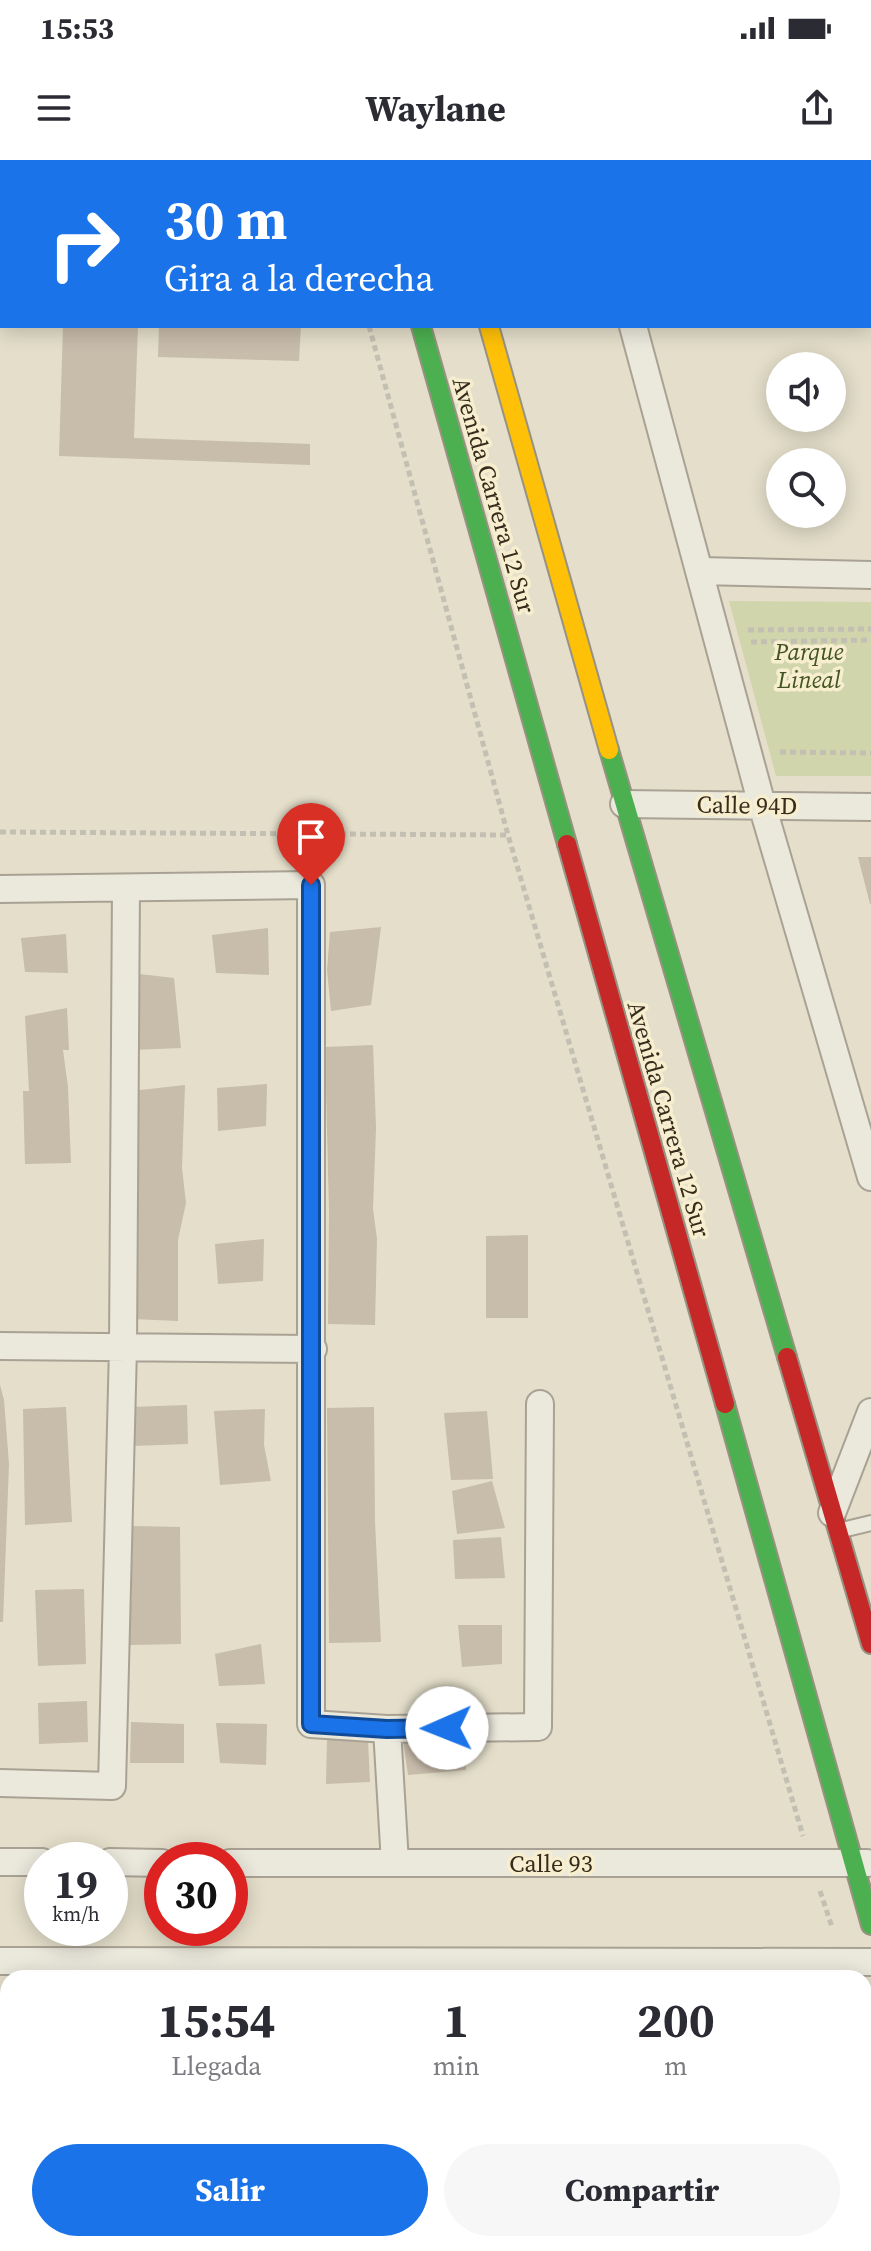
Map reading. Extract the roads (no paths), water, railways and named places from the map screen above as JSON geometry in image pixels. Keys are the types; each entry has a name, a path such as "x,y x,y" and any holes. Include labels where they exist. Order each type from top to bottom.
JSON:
{"street":[{"name":"Avenida Carrera 12 Sur","path":"422,328 862,1863 871,1925"},
{"name":"Avenida Carrera 12 Sur","path":"490,328 624,804 871,1644"},
{"path":"634,328 762,805 871,1177"},
{"path":"700,571 871,575"},
{"name":"Calle 94D","path":"624,804 871,807"},
{"path":"0,889 311,885 311,1724 387,1729 538,1727 540,1404"},
{"path":"0,1783 112,1786 123,1347 126,888"},
{"path":"0,1346 313,1349"},
{"path":"835,1522 871,1412"},
{"path":"387,1729 395,1863"},
{"path":"0,1862 24,1862"},
{"name":"Calle 93","path":"248,1863 862,1863"},
{"path":"0,1961 871,1962"}],"lane":[{"path":"835,1522 871,1523"}],"park label":[{"name":"Parque Lineal","path":"809,665"}]}
